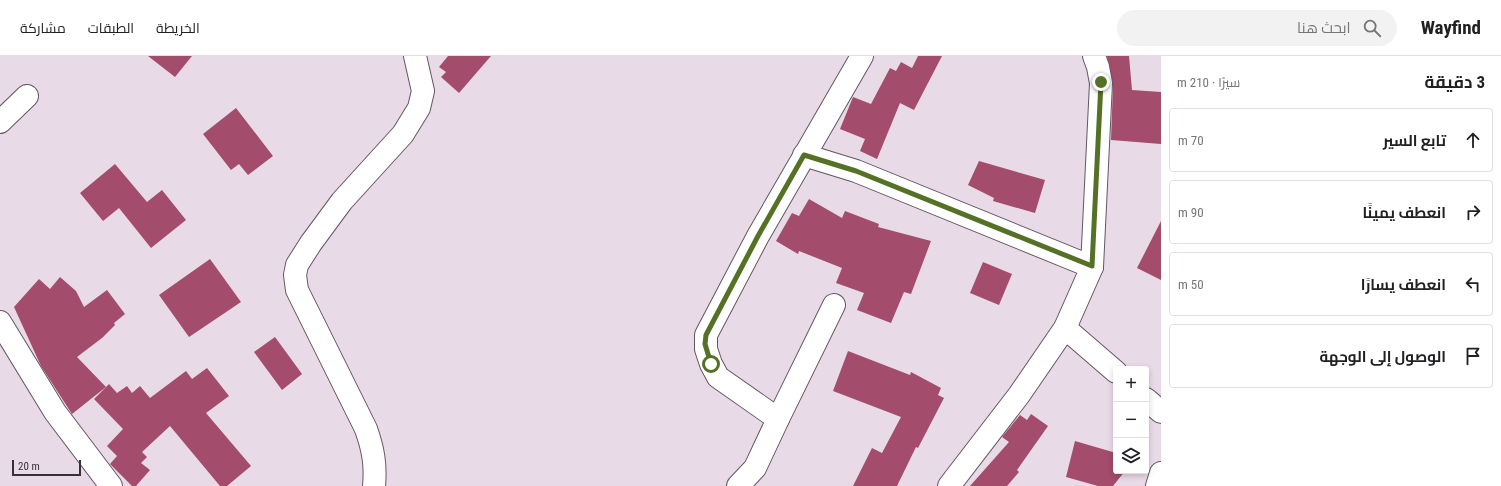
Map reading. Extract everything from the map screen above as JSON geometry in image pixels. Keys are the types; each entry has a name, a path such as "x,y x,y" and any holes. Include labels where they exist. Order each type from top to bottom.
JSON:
{"street":[{"path":"374,486 375,462 373,449 366,429 297,290 295,275 297,265 311,243 342,201 403,134 419,108 423,90 415,56"},
{"path":"778,419 718,378 706,349 706,335 758,236 862,56"},
{"path":"949,486 1019,394 1066,328 1092,266 1101,82 1094,56"},
{"path":"0,122 27,96"},
{"path":"804,155 856,171 1092,266"},
{"path":"738,486 755,468 834,305"},
{"path":"0,322 55,412 111,486"},
{"path":"1066,328 1113,369"},
{"path":"1149,402 1161,412"},
{"path":"1157,486 1161,473"}],"building":[{"path":"148,56 192,56 175,77"},
{"path":"448,56 491,56 459,93 441,77 446,72 439,67"},
{"path":"918,56 942,56 914,110 900,103 877,159 860,151 865,139 840,129 853,97 871,104 890,68 896,71 901,62 912,68"},
{"path":"1107,56 1129,56 1132,90 1161,92 1161,144 1111,140 1113,84"},
{"path":"236,108 273,156 248,175 239,164 231,170 203,134"},
{"path":"979,161 1045,180 1035,213 993,201 994,198 968,185"},
{"path":"115,164 147,202 162,190 186,220 151,248 119,208 103,221 80,193"},
{"path":"809,199 842,218 845,211 879,224 878,227 931,241 911,294 904,292 891,323 857,310 864,293 836,283 842,268 799,251 798,254 776,241 792,213 799,216"},
{"path":"1161,221 1161,280 1137,268"},
{"path":"210,259 241,302 189,337 159,295"},
{"path":"983,262 1012,274 999,305 970,293"},
{"path":"60,277 76,291 84,307 107,290 125,314 114,323 115,325 102,338 77,357 106,387 72,414 41,366 14,307 39,279 50,289"},
{"path":"275,337 302,374 282,390 254,352"},
{"path":"848,351 910,375 911,372 941,388 938,395 944,398 918,448 916,447 897,486 853,486 872,448 882,453 901,417 833,391"},
{"path":"207,368 229,396 206,413 251,466 227,486 220,486 170,426 142,452 147,457 141,463 150,470 136,486 132,486 110,464 117,456 107,446 123,429 94,399 109,384 117,393 127,386 132,393 140,386 150,398 186,371 192,379"},
{"path":"1031,414 1048,426 1017,470 1019,472 1007,486 970,486 1009,442 1002,437 1020,415 1027,420"},
{"path":"1075,441 1113,452 1113,474 1123,474 1113,486 1098,486 1066,477"}],"route":[{"path":"711,364 705,344 706,335 758,236 804,155 856,171 1092,266 1101,82"}]}
